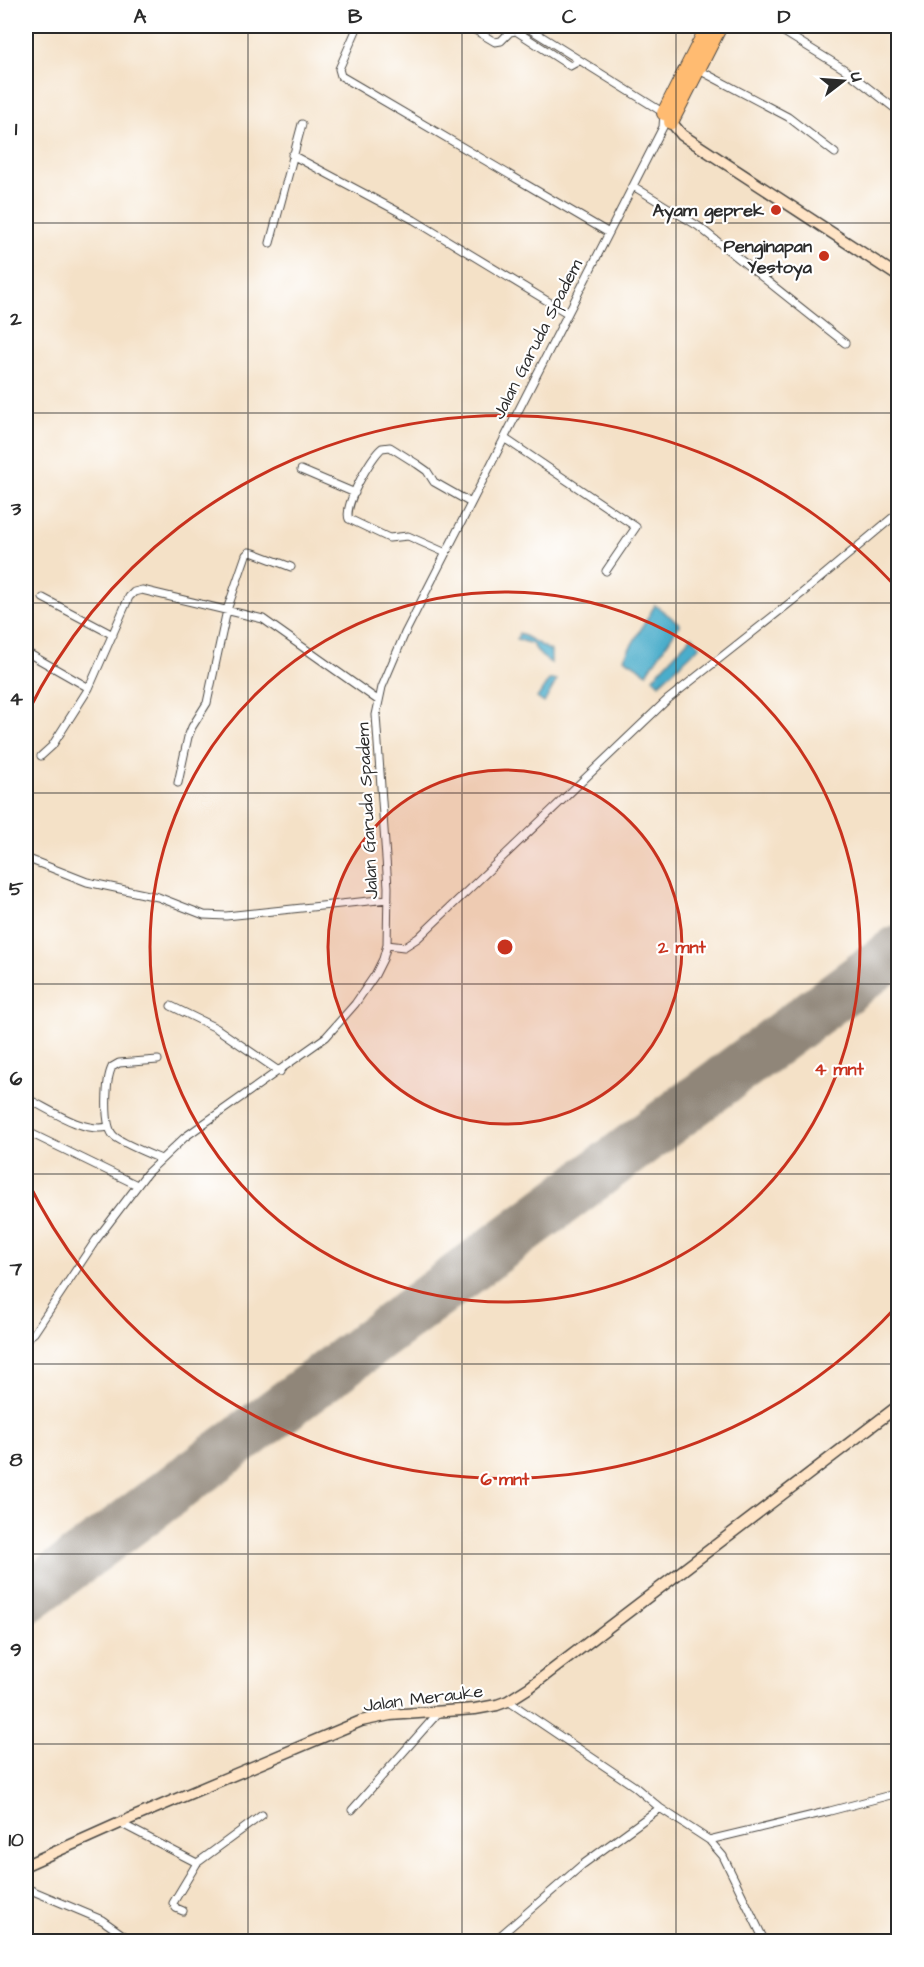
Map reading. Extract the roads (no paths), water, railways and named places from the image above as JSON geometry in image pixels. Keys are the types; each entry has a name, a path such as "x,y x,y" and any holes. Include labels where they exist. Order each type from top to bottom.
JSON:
{"highway":[{"path":"666,121 708,26"},
{"path":"666,121 698,69 720,26"}],"street":[{"path":"358,26 339,69 341,76 609,233"},
{"path":"468,26 497,42 510,32 516,32 570,66 579,61"},
{"path":"525,26 666,121 682,135 898,276"},
{"path":"774,26 844,69 898,111"},
{"path":"891,26 898,30"},
{"path":"698,69 788,117 835,153"},
{"name":"Jalan Garuda Spadem","path":"26,1339 34,1332 96,1240 137,1185 161,1159 201,1125 280,1072 326,1037 345,1018 375,975 387,945 388,899 376,716 385,679 405,633 666,121"},
{"path":"270,243 302,124"},
{"path":"292,155 414,220 567,313"},
{"path":"633,186 698,226 845,343"},
{"path":"504,438 636,527 606,571"},
{"path":"446,553 408,536 389,538 349,519 347,514 355,493 373,458 382,448 390,447 424,468 434,482 471,503"},
{"path":"301,470 355,493"},
{"path":"387,945 404,947 418,938 667,700 801,594 898,513"},
{"path":"178,783 188,737 207,704 227,610 247,553 254,553 291,567"},
{"path":"41,756 52,746 89,688 129,597 137,591 147,590 254,616 273,625 378,701"},
{"path":"43,598 112,635"},
{"path":"26,652 89,688"},
{"path":"26,858 87,882 158,897 204,915 249,914 388,899"},
{"path":"171,1006 216,1028 280,1072"},
{"path":"158,1060 119,1063 112,1066 107,1087 108,1127 114,1136 161,1159"},
{"path":"26,1098 86,1127 99,1129 108,1127"},
{"path":"26,1131 137,1185"},
{"name":"Jalan Merauke","path":"26,1865 361,1721 390,1715 475,1709 508,1701 530,1687 898,1406"},
{"path":"508,1701 709,1840 723,1856 765,1941"},
{"path":"352,1810 439,1712"},
{"path":"709,1840 898,1793"},
{"path":"493,1941 582,1865 660,1808"},
{"path":"183,1911 176,1908 173,1903 197,1863 262,1815"},
{"path":"120,1823 192,1863 197,1863"},
{"path":"26,1888 102,1920 133,1941"}],"water":[{"path":"655,605 680,624 647,673 624,658"},
{"path":"519,633 551,651 551,663 541,656 532,644 517,639"},
{"path":"692,636 700,646 659,684 653,678"},
{"path":"549,680 557,680 544,703 537,698"}],"place":[{"name":"Ayam geprek","path":"776,210"},
{"name":"Penginapan Yestoya","path":"824,256"}]}
